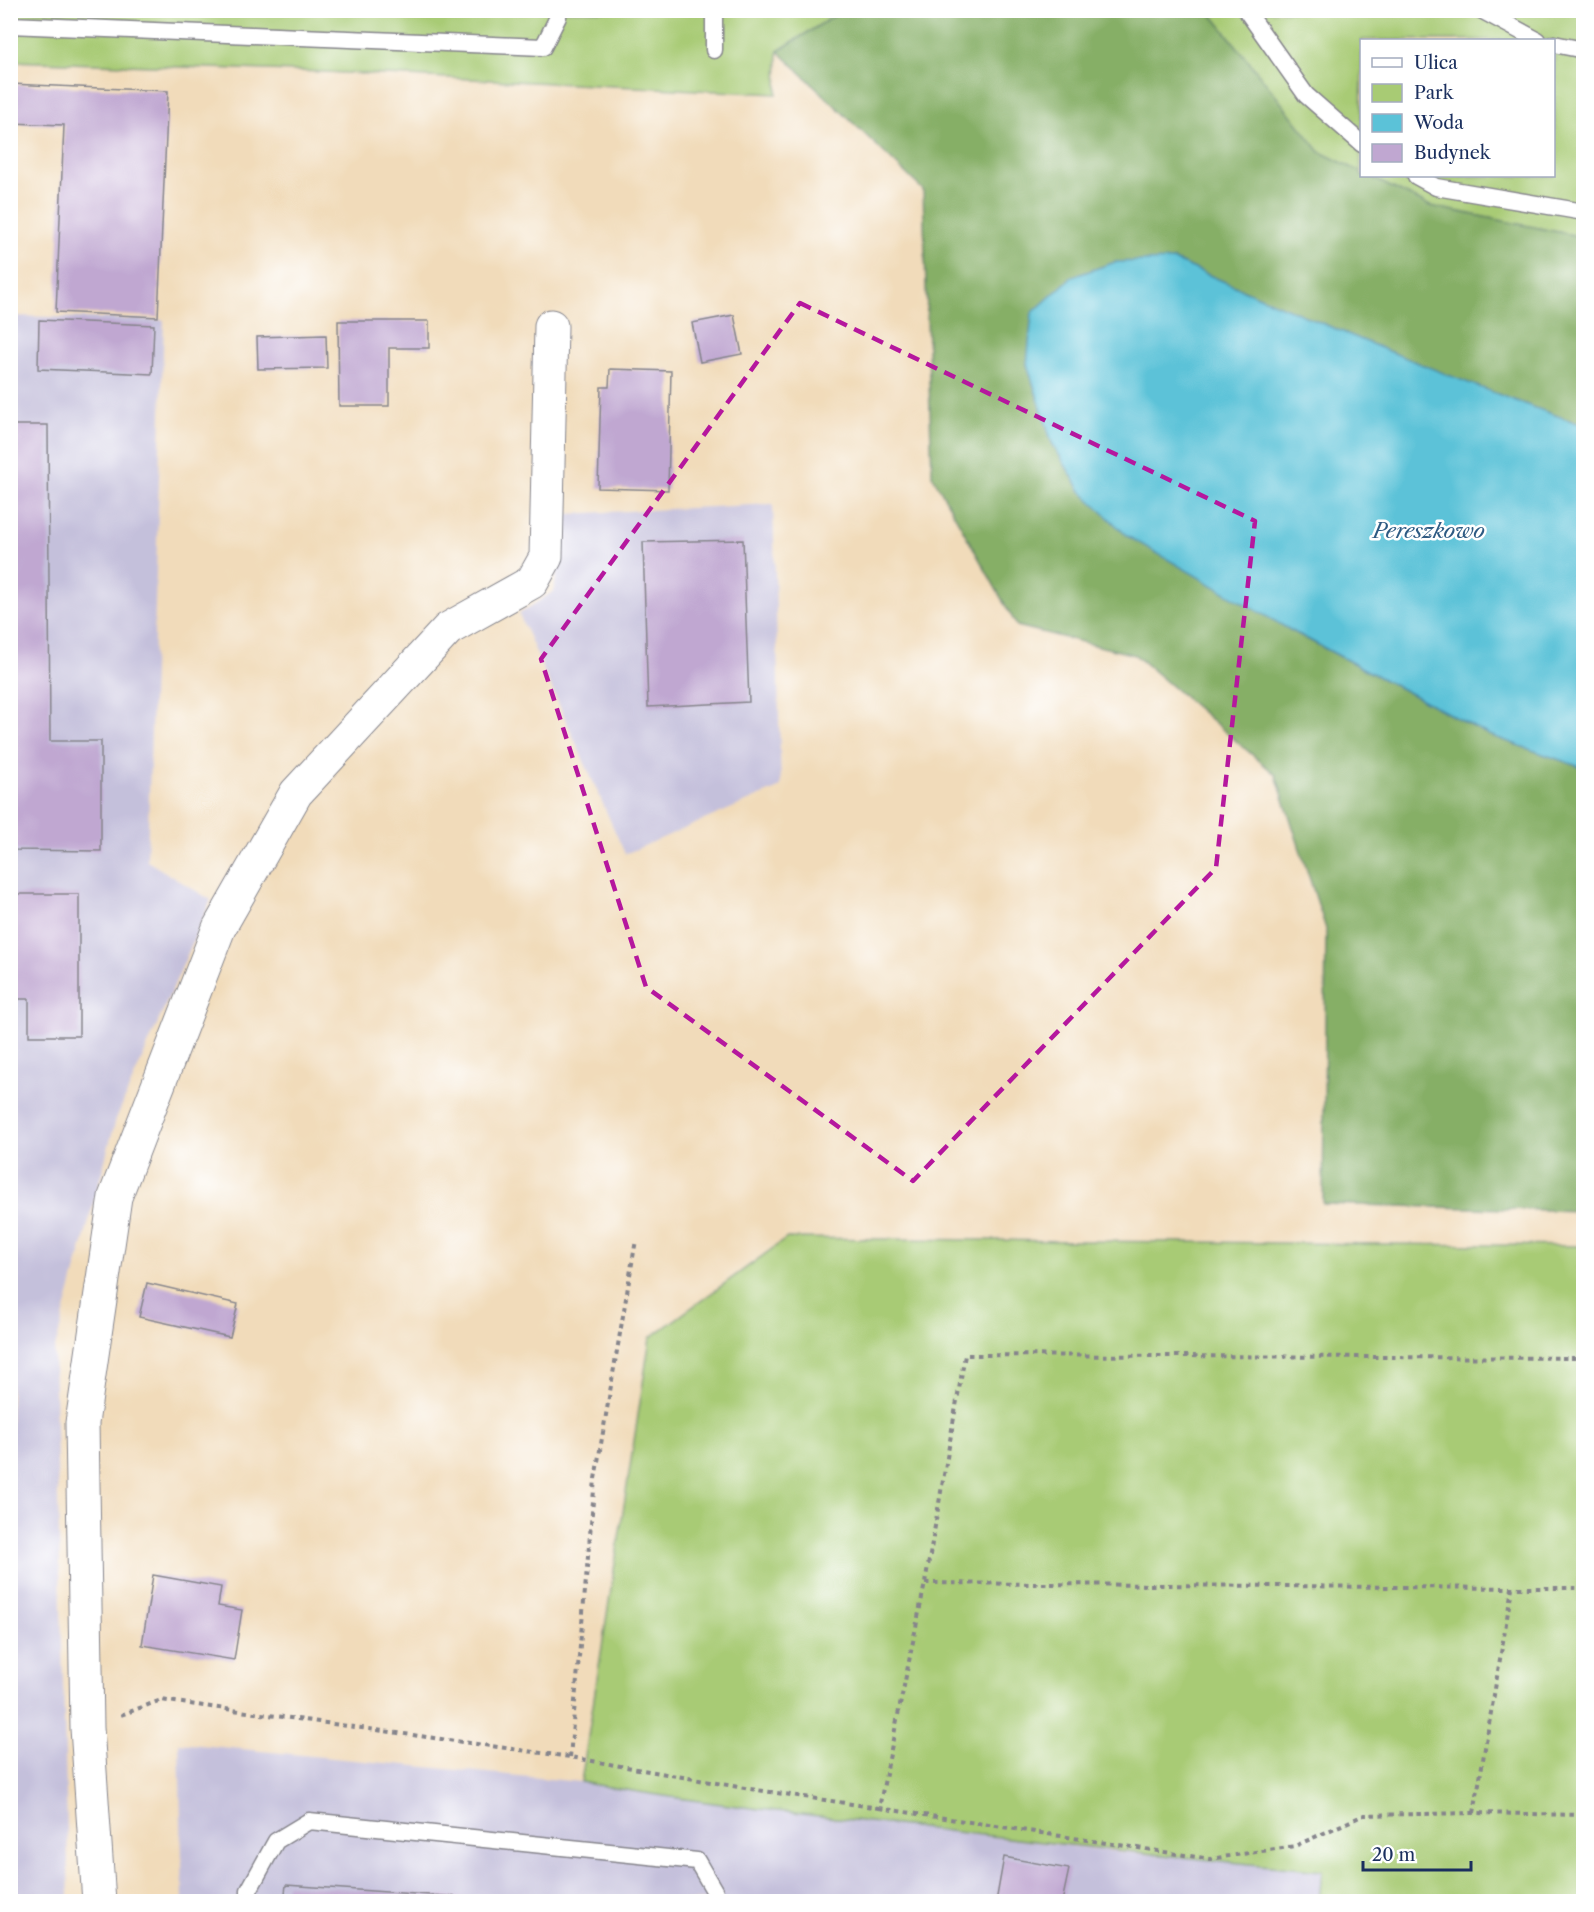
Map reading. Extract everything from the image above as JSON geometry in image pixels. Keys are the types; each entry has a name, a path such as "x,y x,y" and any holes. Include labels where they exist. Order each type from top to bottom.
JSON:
{"street":[{"path":"99,1902 87,1728 82,1423 115,1197 219,928 296,793 448,629 531,582 546,557 551,326"}],"lane":[{"path":"10,25 543,47 558,17 558,10"},
{"path":"714,10 714,50"},
{"path":"1246,10 1306,95 1360,142"},
{"path":"1481,10 1535,39"},
{"path":"1555,44 1584,50"},
{"path":"1418,177 1436,187 1584,212"},
{"path":"249,1902 249,1890 276,1841 309,1821 697,1861 715,1892 714,1902"}],"path":[{"path":"570,1757 595,1479 636,1240"},
{"path":"879,1808 925,1583 965,1354 1584,1358"},
{"path":"925,1583 1584,1588"},
{"path":"1474,1813 1512,1588"},
{"path":"87,1728 161,1700 570,1757 750,1789 1210,1859 1295,1846 1364,1815 1474,1813 1584,1815"}],"highlighted area":[{"path":"800,303 1255,521 1216,868 913,1181 646,987 541,659"}],"shaded area":[{"path":"11,316 164,320 147,861 211,900 116,1119 54,1352 69,1901 11,1902"},
{"path":"773,504 781,787 625,854 519,614 554,591 566,514"},
{"path":"179,1743 581,1782 640,1793 780,1812 1102,1850 1322,1871 1319,1901 183,1901"}],"green space":[{"path":"11,11 842,11 778,51 777,94 324,72 11,61"},
{"path":"842,11 1209,11 1320,152 1360,172 1360,177 1370,177 1430,206 1583,237 1583,425 1428,367 1174,260 1027,364 1052,443 1081,491 1292,631 1489,735 1583,768 1583,1211 1323,1204 1326,929 1276,775 1135,655 1017,626 932,475 923,190 778,51"},
{"path":"1209,11 1583,11 1583,237 1430,206 1370,177 1555,177 1555,39 1360,39 1360,172 1320,152"},
{"path":"787,1238 1583,1246 1583,1901 1319,1901 1322,1871 1050,1843 772,1810 657,1795 581,1782 650,1338"}],"water":[{"name":"Pereszkowo","path":"1174,260 1428,367 1583,425 1583,768 1489,735 1292,631 1127,536 1081,491 1052,443 1027,364 1032,313 1072,277 1115,262"}],"building":[{"path":"10,84 168,91 158,317 56,312 64,125 10,123"},
{"path":"734,315 742,354 700,362 692,323"},
{"path":"39,320 154,325 152,374 38,369"},
{"path":"338,321 429,321 429,348 389,348 389,406 339,406"},
{"path":"326,335 327,368 258,369 257,337"},
{"path":"610,369 671,371 668,490 598,488 601,387 609,387"},
{"path":"10,425 48,425 50,741 101,741 101,851 10,850"},
{"path":"743,540 749,702 648,707 643,542"},
{"path":"10,894 79,894 79,1036 29,1036 29,999 10,999"},
{"path":"147,1283 238,1304 230,1337 139,1317"},
{"path":"153,1575 221,1587 218,1606 242,1610 234,1660 142,1645"},
{"path":"1004,1857 1069,1869 1062,1902 996,1902"},
{"path":"286,1885 501,1900 501,1902 284,1902"}]}
